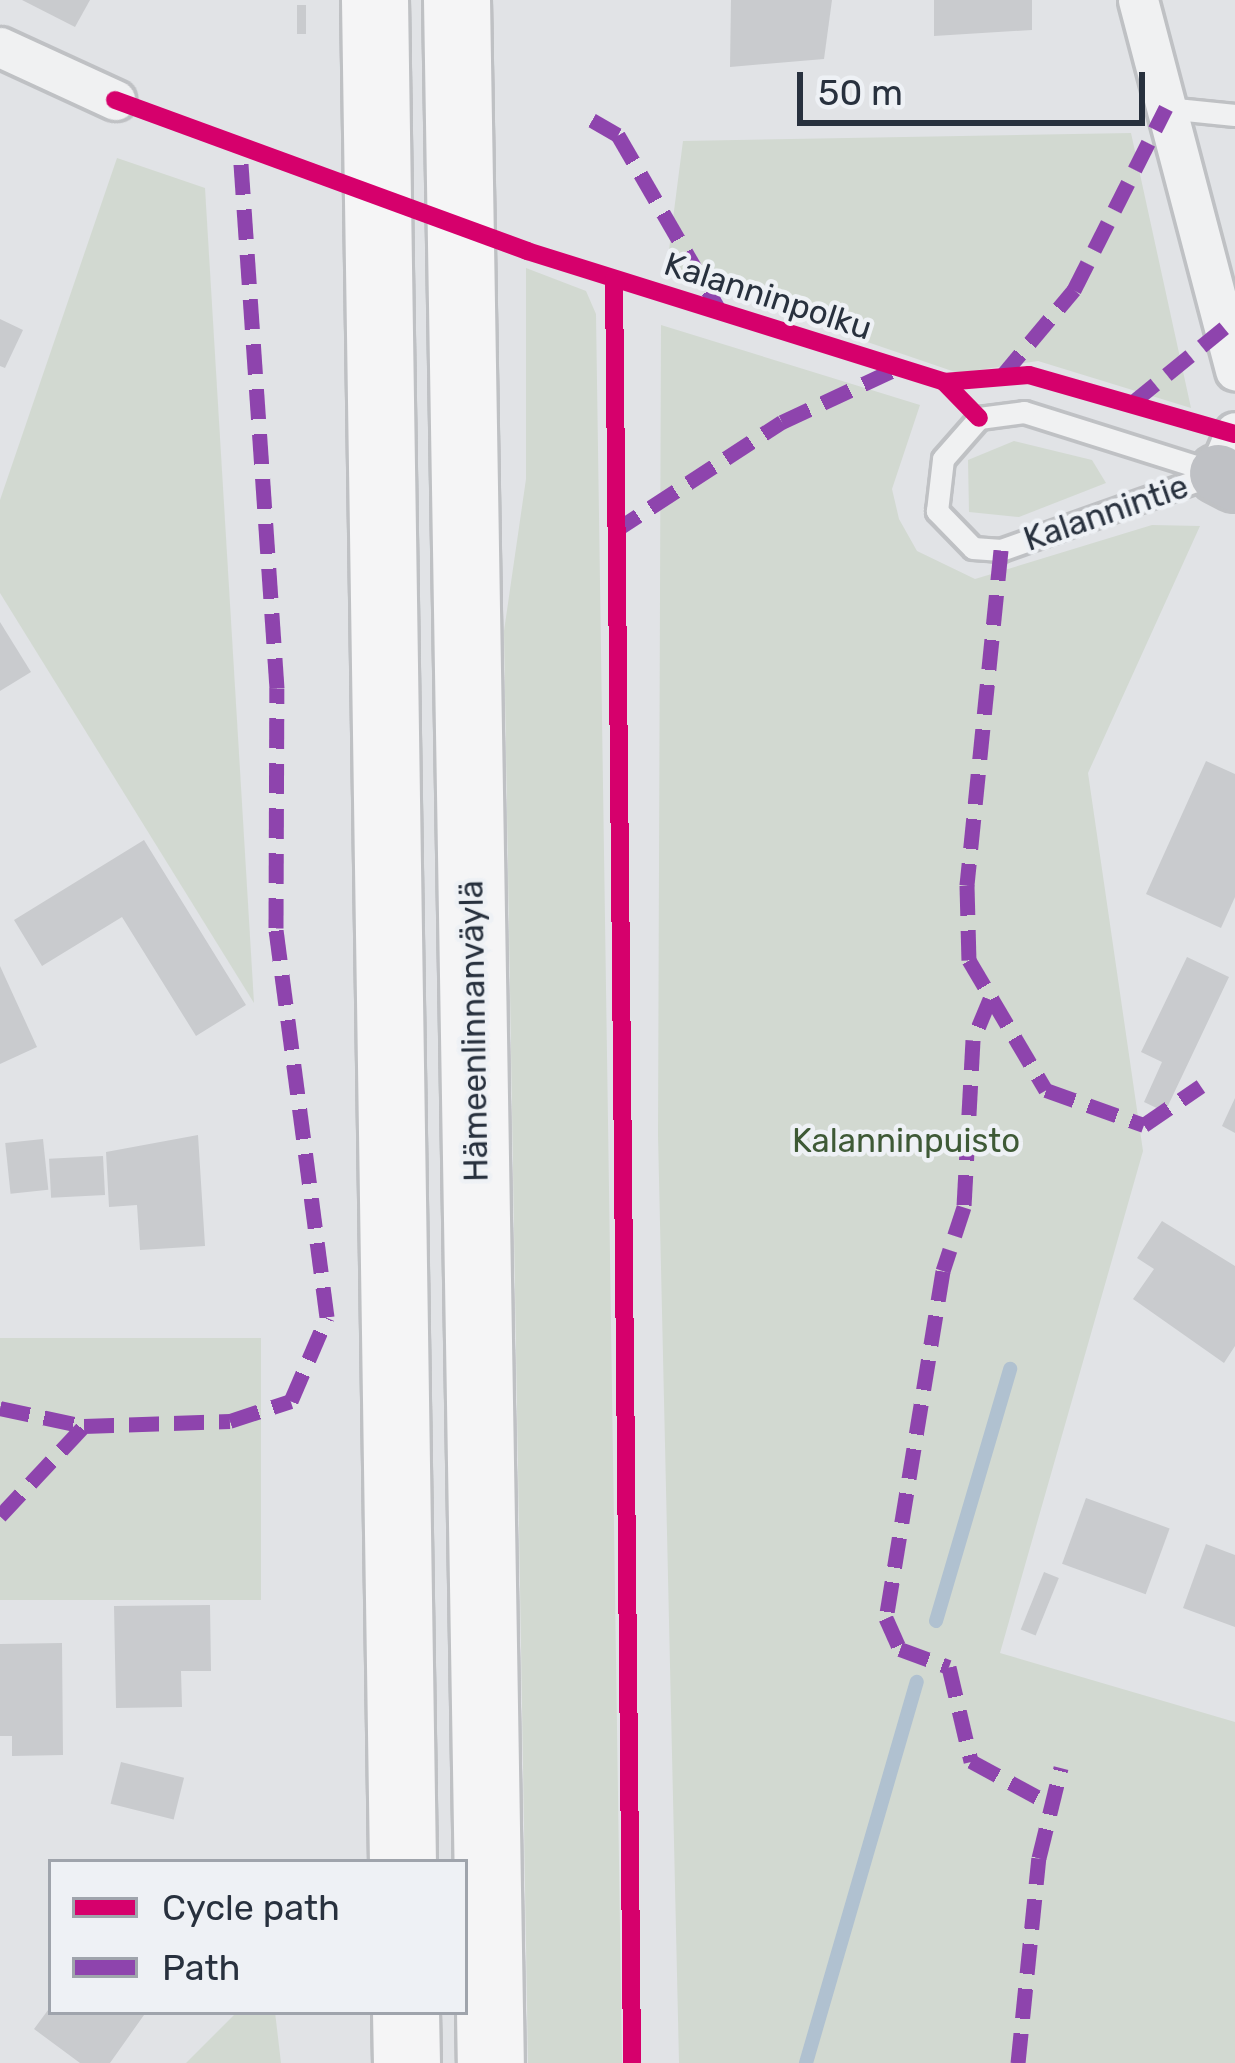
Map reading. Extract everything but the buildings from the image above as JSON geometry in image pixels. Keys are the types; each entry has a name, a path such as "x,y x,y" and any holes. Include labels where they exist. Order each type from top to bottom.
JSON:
{"highway":[{"path":"375,0 403,1859"},
{"name":"Hämeenlinnanväylä","path":"458,0 491,2063"},
{"path":"406,2015 407,2063"}],"street":[{"path":"1138,0 1235,370"},
{"path":"0,47 115,100"}],"lane":[{"path":"1166,108 1235,115"},
{"name":"Kalannintie","path":"1024,412 1229,462 1001,550 973,548 937,511 943,459 980,418 1024,412"}],"green space":[{"path":"1131,133 1191,408 1038,361 958,373 666,273 683,141"},
{"path":"117,158 205,188 254,1003 0,593 0,500"},
{"path":"526,268 586,291 596,314 622,2063 528,2063 504,631 526,479"},
{"name":"Kalanninpuisto","path":"661,325 920,405 892,489 899,519 917,551 975,579 1152,525 1200,526 1088,773 1143,1151 1000,1653 1235,1722 1235,2063 679,2063 658,1135"},
{"path":"1014,441 1092,460 1106,483 1019,517 969,512 968,460"},
{"path":"0,1338 261,1338 261,1600 0,1600"},
{"path":"234,2015 275,2015 281,2063 186,2063"}],"waterway":[{"path":"936,1621 1010,1369"},
{"path":"806,2063 917,1682"}],"marked path":[{"path":"1001,377 1074,290 1166,108"},
{"path":"592,120 618,135 719,309"},
{"path":"0,1516 84,1426 230,1421 291,1401 327,1317 276,928 277,688 240,149"},
{"path":"1132,403 1224,328"},
{"path":"613,532 782,422 898,368"},
{"path":"1001,550 967,885 969,960 1046,1090 1144,1125 1201,1086"},
{"path":"990,999 973,1040 964,1207 943,1271 886,1618 900,1649 949,1667 971,1761 1052,1805"},
{"path":"0,1408 84,1426"},
{"path":"1018,2063 1039,1858 1061,1768"}],"cycle path":[{"name":"Kalanninpolku","path":"115,100 527,251 944,382 979,418"},
{"path":"614,279 632,2063"},
{"path":"944,382 1029,375 1235,434"}]}
